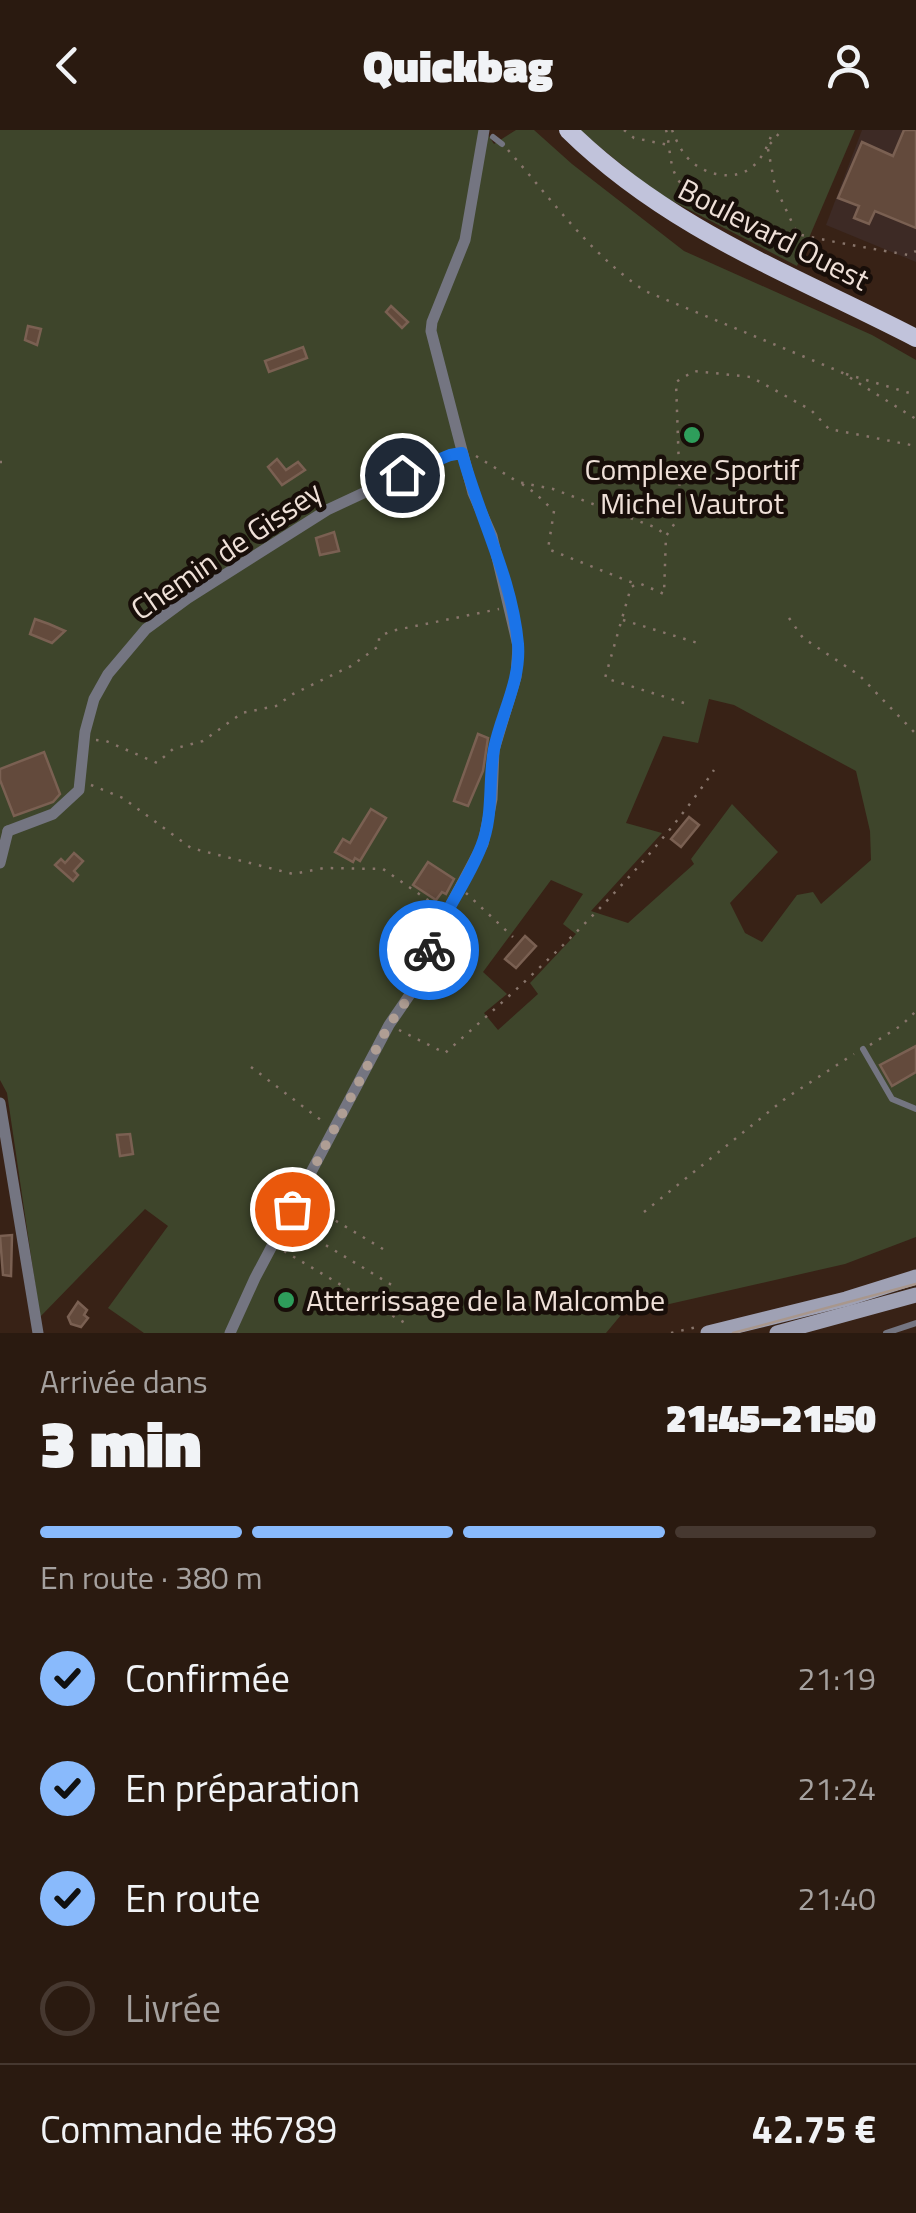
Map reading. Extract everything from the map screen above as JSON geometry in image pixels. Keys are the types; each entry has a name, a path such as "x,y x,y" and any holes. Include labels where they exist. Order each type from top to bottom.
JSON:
{"main road":[{"name":"Boulevard Ouest","path":"568,130 625,181 685,222 759,263 916,338"},
{"path":"708,1333 846,1299 916,1277"},
{"path":"776,1333 916,1295"}],"street":[{"path":"230,1333 255,1278 389,1025 414,990 433,938 483,844 492,800 494,750 516,677 518,646 492,536 473,493 432,341 432,322 465,240 475,164 488,134"},
{"name":"Chemin de Gissey","path":"82,783 94,699 108,674 146,629 326,510 418,468 462,453"},
{"path":"0,863 4,825 52,814 73,798 82,783"},
{"path":"0,1103 38,1333"}],"lane":[{"path":"488,134 502,144"},
{"path":"863,1049 892,1099 916,1110"},
{"path":"886,1333 916,1324"}],"path":[{"path":"624,130 634,138 670,145"},
{"path":"666,130 676,176 693,195 733,216 798,234 908,255 916,250"},
{"path":"672,130 684,155 704,171 731,177 758,162 782,130"},
{"path":"773,130 767,148 775,186 798,234"},
{"path":"502,144 581,236 646,292 841,372 916,395"},
{"path":"462,453 477,457 535,492 554,512 548,549 664,594 666,536 675,523 680,497 676,382 694,371 750,377 811,410 829,429 916,446"},
{"path":"841,372 916,419"},
{"path":"518,482 553,489 657,528 666,536"},
{"path":"635,584 628,596 605,678 684,703"},
{"path":"84,748 94,740 106,741 156,763 172,749 203,741 242,712 276,706 292,694 351,666 379,646 379,637 391,631 510,607"},
{"path":"789,618 803,638 859,675 915,731"},
{"path":"622,620 701,644"},
{"path":"389,1025 445,1054 526,983 622,882 694,800 714,770"},
{"path":"82,783 123,798 191,848 274,872 383,869 448,913"},
{"path":"462,889 513,937"},
{"path":"644,1212 786,1098 902,1025 916,1011"},
{"path":"252,1067 334,1130"},
{"path":"383,1249 311,1206 284,1251 410,1326"},
{"path":"297,1229 395,1287"}],"shaded area":[{"path":"862,130 916,130 916,262 826,225"}],"green space":[{"path":"0,130 485,130 494,144 516,130 534,130 684,251 872,335 916,360 916,1237 845,1264 621,1315 606,1333 144,1333 108,1308 168,1226 145,1209 40,1317 7,1093 0,1080","holes":["709,699 734,705 856,771 870,831 871,860 821,904 813,892 797,895 762,942 745,933 730,903 778,852 732,804 691,859 694,864 628,923 591,911 662,833 626,823 663,736 698,743","551,880 583,894 563,924 576,934 530,983 538,994 498,1030 484,1013 507,994 483,972"]},
{"path":"579,130 855,130 797,266 655,192"}],"building":[{"path":"904,130 916,130 916,228 875,211 869,224 854,218 859,206 838,198 862,142 893,156"},
{"path":"391,306 408,322 402,328 386,312"},
{"path":"28,326 41,329 37,345 25,340"},
{"path":"303,347 307,358 269,372 265,361"},
{"path":"277,459 286,470 298,462 305,470 282,485 268,467"},
{"path":"334,532 339,551 320,555 316,538"},
{"path":"35,619 65,631 52,643 30,634"},
{"path":"478,734 488,738 483,771 468,806 454,801"},
{"path":"44,752 60,794 53,802 14,816 0,780 0,769"},
{"path":"371,809 386,818 360,861 355,858 353,862 335,852 343,839 350,843"},
{"path":"689,817 699,825 681,847 671,839"},
{"path":"74,853 83,861 74,871 78,875 73,881 55,865 61,859 65,863"},
{"path":"428,862 454,879 446,894 442,892 436,900 413,885"},
{"path":"525,936 536,946 516,968 505,959"},
{"path":"916,1046 916,1072 892,1086 880,1065"},
{"path":"130,1134 133,1154 120,1156 117,1135"},
{"path":"12,1235 11,1276 3,1275 0,1236"},
{"path":"78,1302 87,1310 84,1315 88,1318 81,1327 71,1324 68,1317"}],"tram line":[{"path":"733,1333 916,1284"}],"way so far":[{"path":"292,1209 389,1025 414,990 429,950"}],"place":[{"name":"Complexe Sportif Michel Vautrot","path":"692,435"},
{"name":"Atterrissage de la Malcombe","path":"286,1300"}],"route":[{"path":"402,475 462,453 473,493 492,536 518,646 516,677 494,750 492,800 483,844 429,950"}]}
